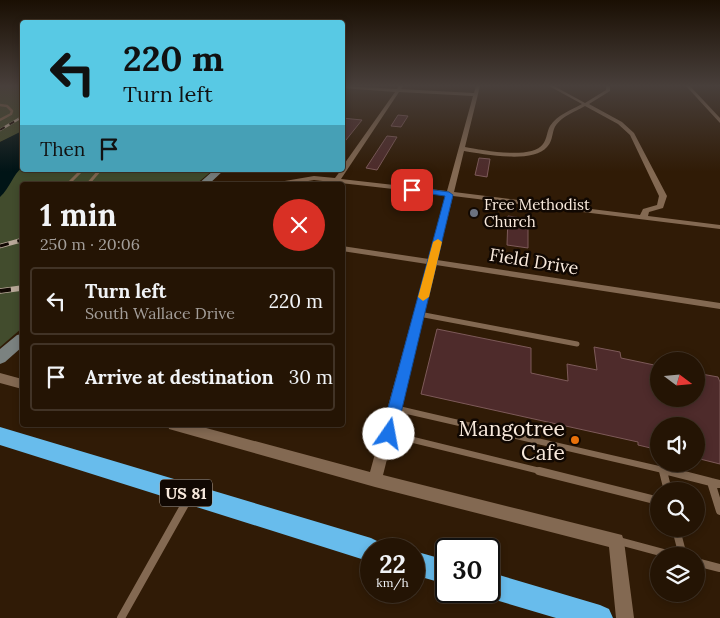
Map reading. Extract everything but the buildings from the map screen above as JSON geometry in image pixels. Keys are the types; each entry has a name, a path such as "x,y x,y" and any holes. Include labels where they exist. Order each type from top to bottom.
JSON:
{"highway":[{"name":"US 81","path":"0,436 360,547"},
{"path":"500,588 600,618"}],"street":[{"path":"345,168 382,115"},
{"path":"375,480 389,434 394,408 471,115"},
{"path":"463,149 519,154 539,151 546,146 550,129 557,120 566,115"},
{"path":"606,115 620,123 632,134 663,196 660,206 646,212 643,218"},
{"path":"206,182 218,172"},
{"path":"337,180 342,172"},
{"path":"291,182 314,178 337,180 720,227"},
{"name":"Field Drive","path":"345,248 720,306"},
{"path":"0,358 20,341"},
{"path":"0,378 20,383"},
{"path":"181,427 375,480 616,541 625,618"}],"lane":[{"path":"70,182 80,172"},
{"path":"90,182 98,172"},
{"path":"419,314 577,344"},
{"path":"394,408 650,467"},
{"path":"389,434 650,499"},
{"path":"671,472 720,484"},
{"path":"711,482 720,511"},
{"path":"121,618 191,494"},
{"path":"616,541 650,550"},
{"path":"705,564 720,568"}],"green space":[{"path":"0,115 20,115 20,133 0,142"},
{"path":"20,169 20,172 211,172 199,182 20,182 20,330 0,347 0,196"}],"shaded area":[{"path":"20,132 20,170 0,197 0,142"}],"railway":[{"path":"0,130 20,118"},
{"path":"0,246 20,241"},
{"path":"0,291 20,288"}],"slow traffic":[{"path":"423,297 438,242"}],"place":[{"name":"Free Methodist Church","path":"474,213"},
{"name":"Mangotree Cafe","path":"575,440"}],"route":[{"path":"389,434 449,195 412,190"}]}
